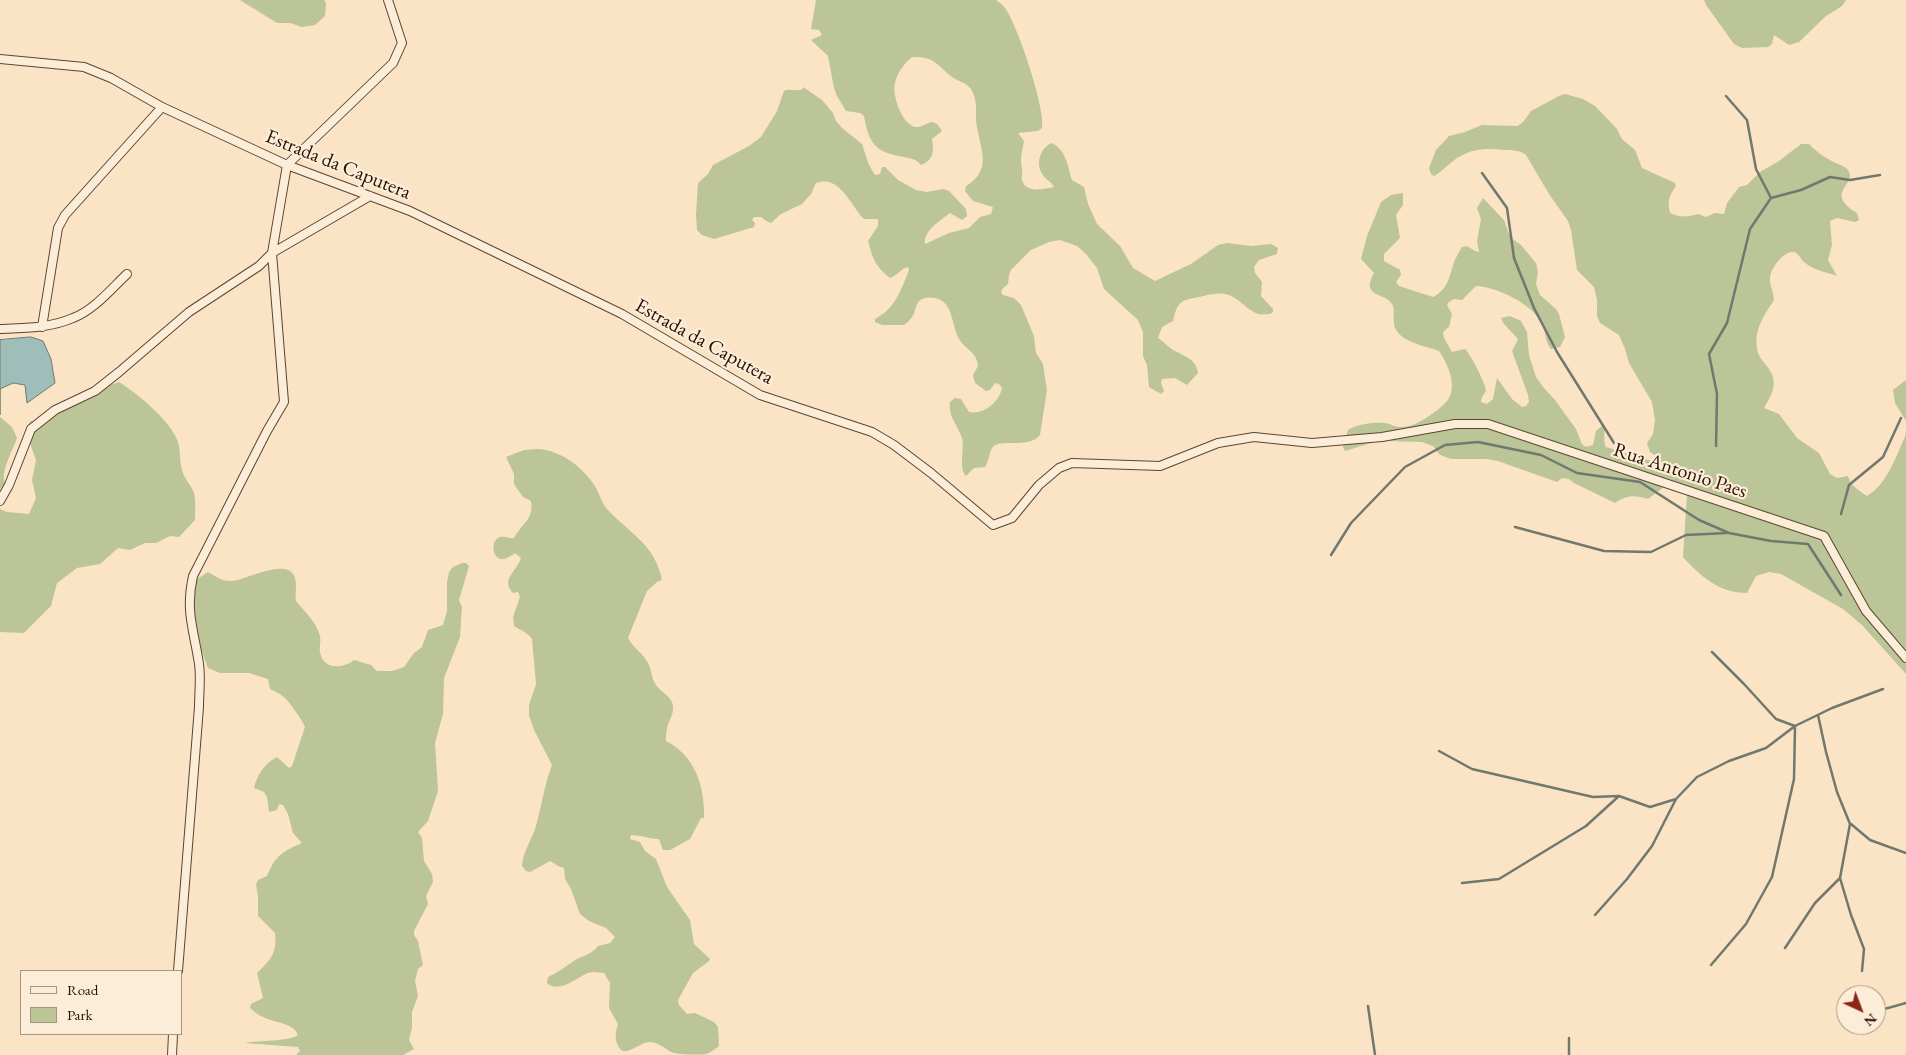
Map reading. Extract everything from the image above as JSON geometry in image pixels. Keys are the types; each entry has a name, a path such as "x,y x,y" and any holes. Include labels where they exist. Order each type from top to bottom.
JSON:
{"street":[{"path":"178,970 200,674 189,607 189,594 193,576 267,431 284,402 272,253 287,165 393,63 402,43 388,0"},
{"name":"Estrada da Caputera","path":"0,58 84,67 111,78 162,107 287,165 410,211 622,314 760,395 872,432 894,445 931,473 992,524 1012,518 1039,485 1059,468 1072,463 1160,466 1218,443 1254,437 1312,443 1382,437"},
{"path":"42,328 58,228 65,215 162,107"},
{"path":"0,502 9,485 31,429 55,410 95,391 189,312 259,266 272,253 370,196"},
{"path":"0,329 42,328 74,318 90,308 127,274"},
{"name":"Rua Antonio Paes","path":"1382,437 1455,424 1488,424 1824,536 1866,611 1906,658"},
{"path":"172,1055 174,1035"}],"green space":[{"path":"240,0 324,0 326,3 325,16 315,25 302,27 290,23 277,23"},
{"path":"816,0 996,0 1004,7 1016,31 1030,67 1040,103 1042,128 1038,131 1018,133 1024,141 1021,161 1024,184 1031,189 1054,187 1043,175 1039,162 1047,146 1051,143 1056,146 1066,159 1072,180 1084,187 1088,204 1097,224 1120,246 1133,268 1155,281 1191,264 1218,245 1227,243 1251,246 1271,244 1278,248 1277,254 1259,260 1254,267 1255,273 1262,282 1261,296 1273,309 1273,312 1270,314 1258,314 1234,297 1221,294 1206,295 1181,302 1177,307 1173,321 1162,327 1158,338 1173,350 1193,361 1198,373 1187,385 1175,378 1162,379 1161,383 1164,391 1161,394 1149,387 1147,365 1143,356 1143,332 1138,320 1104,289 1097,268 1086,254 1077,246 1060,240 1049,242 1031,250 1011,270 1008,284 1001,292 1003,295 1014,298 1021,305 1034,336 1036,353 1043,364 1047,390 1040,435 1028,442 1001,443 996,445 991,450 985,467 974,468 966,476 962,468 963,442 950,412 950,402 955,398 961,399 969,412 980,411 994,403 1002,388 999,384 995,383 990,390 986,391 975,383 973,375 978,366 976,357 959,339 949,309 941,300 929,297 920,300 913,315 904,325 882,325 875,322 875,319 888,310 896,298 909,270 908,267 890,278 875,262 868,241 878,226 878,219 864,219 844,192 832,183 824,181 816,183 811,194 802,204 781,214 771,223 761,217 754,217 752,220 755,223 754,227 714,239 702,235 697,230 698,183 708,174 713,165 749,146 761,137 777,111 784,91 800,90 803,87 822,100 842,128 862,144 869,165 875,175 880,174 882,167 885,167 898,180 916,190 927,192 943,189 949,191 966,209 967,216 962,220 950,213 938,222 927,235 925,244 949,233 969,228 980,217 991,214 993,207 973,201 965,191 966,186 980,172 983,156 976,120 976,103 970,88 952,77 931,60 912,57 902,68 895,83 896,101 902,114 910,124 918,127 933,122 942,131 932,139 933,151 931,158 921,165 914,160 880,149 868,134 864,116 860,113 846,111 834,88 828,56 811,40 822,35 819,30 811,29"},
{"path":"1704,0 1846,0 1842,6 1826,16 1799,42 1789,45 1774,35 1772,44 1768,47 1742,48 1734,44"},
{"path":"1565,94 1583,99 1595,106 1617,129 1622,139 1635,150 1642,168 1675,183 1676,186 1670,196 1669,205 1670,213 1677,216 1698,214 1706,217 1715,213 1724,214 1727,203 1739,187 1747,185 1760,172 1779,161 1801,144 1809,144 1822,156 1848,170 1850,175 1842,194 1843,200 1847,206 1857,213 1859,220 1855,222 1837,218 1830,221 1832,245 1828,260 1837,276 1811,267 1793,252 1785,254 1775,265 1770,277 1774,300 1759,328 1756,340 1757,350 1773,376 1774,381 1774,386 1764,408 1779,414 1797,438 1819,453 1830,474 1837,478 1848,476 1853,485 1867,496 1880,485 1890,470 1905,437 1906,430 1906,674 1862,625 1843,609 1781,574 1769,572 1756,576 1747,593 1728,590 1704,577 1683,557 1687,495 1681,485 1668,484 1648,499 1631,496 1615,503 1569,479 1562,478 1557,482 1498,461 1451,459 1440,455 1433,446 1422,442 1374,442 1345,451 1343,447 1348,430 1361,425 1376,423 1385,423 1396,427 1412,425 1440,408 1448,400 1451,392 1450,373 1439,351 1419,345 1399,334 1394,323 1392,304 1389,300 1372,291 1370,281 1374,273 1361,259 1367,236 1381,202 1391,195 1403,193 1403,205 1396,215 1400,238 1384,254 1384,261 1400,270 1401,275 1396,282 1399,286 1433,297 1445,286 1462,247 1467,246 1479,252 1477,241 1481,219 1477,208 1483,198 1504,220 1510,237 1521,245 1536,263 1538,272 1536,284 1540,295 1559,314 1565,337 1560,347 1551,349 1542,324 1537,317 1523,303 1504,293 1476,286 1462,300 1454,299 1449,302 1447,305 1452,314 1449,327 1443,332 1444,338 1452,352 1465,349 1474,362 1486,391 1481,402 1487,404 1493,399 1497,378 1512,399 1522,407 1526,406 1529,402 1512,351 1518,339 1501,318 1510,316 1521,321 1527,332 1529,355 1536,377 1576,429 1582,444 1586,447 1593,445 1596,431 1602,426 1606,447 1656,461 1658,457 1650,452 1647,443 1653,434 1655,420 1652,402 1629,363 1619,335 1600,323 1597,316 1597,300 1594,287 1577,270 1568,221 1549,194 1526,155 1513,150 1481,149 1459,157 1434,176 1429,168 1436,150 1449,136 1482,125 1518,126 1531,111"},
{"path":"1906,380 1906,421 1895,403 1893,390"},
{"path":"119,382 153,409 174,434 179,446 183,473 194,493 195,520 179,537 170,536 156,543 145,543 130,550 118,548 100,564 77,568 57,583 51,606 24,633 0,632 0,509 7,512 29,514 36,498 32,480 36,460 27,435 30,421 41,423 78,399"},
{"path":"0,417 12,427 17,438 4,473 5,483 0,489"},
{"path":"538,449 554,452 575,464 594,485 607,509 648,548 659,568 662,580 647,591 628,638 646,660 656,685 672,703 673,712 666,733 666,741 684,755 696,773 703,795 704,818 701,818 690,839 670,850 663,850 659,839 631,835 630,839 640,842 645,851 656,859 667,887 690,920 694,944 710,959 693,973 678,1000 679,1005 687,1014 695,1013 714,1022 718,1027 719,1046 706,1054 674,1053 652,1042 642,1044 631,1050 621,1050 617,1044 616,1037 618,1024 609,1008 610,983 604,973 588,973 568,984 557,987 547,983 548,977 577,959 591,953 598,946 610,943 615,937 606,928 589,921 580,914 571,889 565,879 564,868 550,861 530,872 526,871 522,866 524,855 536,826 552,765 534,730 529,715 529,705 536,684 532,639 527,633 514,626 513,617 520,597 518,592 513,593 508,584 521,558 515,553 505,559 500,559 495,555 493,547 498,538 514,538 531,513 531,501 523,497 514,484 514,474 506,457 524,450"},
{"path":"466,563 469,566 459,600 462,607 460,637 444,678 443,714 435,743 438,791 428,821 418,832 422,838 424,861 432,874 433,882 426,896 428,904 414,931 423,965 418,969 415,981 418,996 412,1012 412,1028 409,1040 414,1049 403,1055 296,1055 300,1051 298,1047 245,1043 287,1039 298,1035 288,1025 267,1019 250,1008 251,1004 263,998 257,973 270,959 275,945 275,933 258,916 256,884 258,880 267,876 280,855 302,843 293,833 288,814 283,805 279,804 277,810 269,812 267,797 264,792 254,788 262,770 277,757 289,768 292,766 305,727 286,699 270,689 268,679 249,673 220,673 208,668 196,637 188,590 194,581 208,572 221,579 230,581 265,571 284,569 291,572 295,578 296,601 317,629 320,636 320,652 325,662 329,665 339,666 354,660 371,665 377,671 392,671 404,667 414,653 422,647 428,630 443,625 447,611 449,572 453,567"}],"water":[{"path":"31,337 43,341 51,359 55,383 27,403 25,385 13,383 0,389 0,340"}],"waterway":[{"path":"1716,446 1717,394 1709,354 1727,323 1750,229 1771,198 1756,169 1747,120 1726,96"},
{"path":"1482,173 1507,208 1514,258 1534,308 1557,352 1614,443"},
{"path":"1771,198 1801,190 1830,177 1850,180 1880,175"},
{"path":"1841,514 1849,485 1883,457 1901,418"},
{"path":"1331,555 1351,523 1405,467 1445,445 1478,442 1541,455 1577,473 1640,482 1699,520 1729,533 1771,541 1808,544 1841,595"},
{"path":"1515,527 1604,551 1651,552 1686,535 1727,533"},
{"path":"1711,965 1746,924 1772,877 1794,779 1795,726 1776,719 1712,652"},
{"path":"1439,751 1472,769 1593,797 1619,796 1650,807 1676,799 1697,777 1729,761 1766,748 1795,726 1832,708 1883,689"},
{"path":"1785,948 1815,903 1840,878 1850,824 1837,792 1818,715"},
{"path":"1462,883 1499,879 1586,826 1619,796"},
{"path":"1595,915 1627,879 1652,846 1676,799"},
{"path":"1851,824 1870,840 1906,853"},
{"path":"1840,878 1864,949 1862,971"},
{"path":"1886,1009 1906,1003"},
{"path":"1368,1006 1375,1055"},
{"path":"1569,1038 1569,1055"}]}
